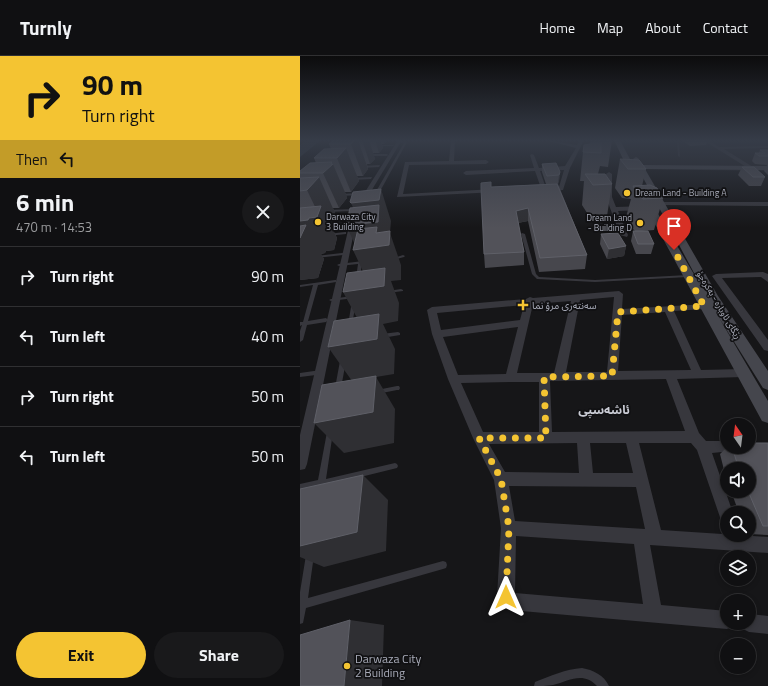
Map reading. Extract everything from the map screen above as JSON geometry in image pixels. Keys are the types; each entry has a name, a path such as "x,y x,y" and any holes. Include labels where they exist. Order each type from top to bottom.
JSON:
{"main road":[{"path":"633,169 702,301 768,416"},
{"name":"ڕێگای ئاوبارە - بەکرەجۆ","path":"642,169 654,208 705,283 768,384"},
{"path":"690,279 699,286 705,283"},
{"path":"702,301 699,293 702,292 712,296"}],"street":[{"path":"300,432 312,404 314,373 327,344 326,320 334,299 335,281 342,265 342,254 363,199 371,182 380,169"},
{"path":"405,169 399,196 466,182 546,169"},
{"path":"466,169 466,182"},
{"path":"536,190 561,189 567,169"},
{"path":"537,170 544,190"},
{"path":"609,174 609,197 624,235"},
{"path":"466,182 505,190"},
{"path":"300,464 312,404 327,344 334,299 352,229 352,210 363,199"},
{"path":"614,211 768,204"},
{"path":"768,279 763,274 716,276 768,347"},
{"path":"612,376 619,294 530,300 432,310 437,334 454,379 479,438 501,479 509,528 505,591 506,597 510,601 720,619"},
{"path":"559,377 576,297"},
{"path":"510,378 530,300"},
{"path":"618,312 668,308 702,301"},
{"path":"668,308 698,374"},
{"path":"437,334 525,323"},
{"path":"454,379 744,374"},
{"path":"670,375 722,506"},
{"path":"544,377 546,438"},
{"path":"479,438 631,437 698,442 720,446"},
{"path":"631,437 642,480 648,536 653,613"},
{"path":"583,438 587,480"},
{"path":"501,479 642,480"},
{"path":"509,528 720,539"},
{"path":"751,542 768,545"},
{"path":"756,624 768,625"}],"lane":[{"path":"372,202 391,169"},
{"path":"348,179 381,185"},
{"path":"333,195 363,199"},
{"path":"324,211 352,210"},
{"path":"324,230 352,229"},
{"path":"324,235 352,229"},
{"path":"523,234 534,274 538,278 596,281 690,279"},
{"path":"314,258 342,254"},
{"path":"387,259 403,256"},
{"path":"342,265 364,262 356,290 348,334"},
{"path":"300,286 335,281"},
{"path":"300,340 302,324 316,284"},
{"path":"334,299 356,290"},
{"path":"386,292 401,290"},
{"path":"302,324 326,320"},
{"path":"376,337 398,334"},
{"path":"338,392 344,356"},
{"path":"300,375 314,373"},
{"path":"366,394 397,388"},
{"path":"319,498 332,422"},
{"path":"300,488 395,466"},
{"path":"300,620 311,544"},
{"path":"301,605 444,565"},
{"path":"539,686 584,672 595,675 604,686"}],"shaded area":[{"path":"662,169 768,169 768,171"}],"building":[{"path":"302,169 327,169 323,173 300,173"},
{"path":"544,169 559,169 560,172 559,175 547,176"},
{"path":"745,169 757,169 765,177 753,177"},
{"path":"585,174 605,174 612,184 593,185"},
{"path":"319,177 307,190 300,191 300,178"},
{"path":"491,182 491,187 557,184 587,255 540,258 528,208 516,211 524,252 484,254 481,183"},
{"path":"650,185 657,188 663,198 643,199 638,195 633,186"},
{"path":"381,189 379,200 350,202 353,192"},
{"path":"379,205 378,222 346,225 350,208"},
{"path":"321,206 317,217 300,221 300,208"},
{"path":"306,225 300,238 300,226"},
{"path":"377,227 376,233 390,231 389,245 353,250 358,229"},
{"path":"633,231 648,231 654,244 638,244"},
{"path":"618,233 626,246 609,249 601,234"},
{"path":"385,268 384,286 343,292 347,273"},
{"path":"379,314 377,339 328,347 334,321"},
{"path":"376,376 373,412 314,423 322,385"},
{"path":"756,443 768,443 768,526 763,526 756,510 756,506 754,506 751,498 756,498 756,462 737,462 734,454 756,454"},
{"path":"363,475 357,532 300,546 300,489"},
{"path":"350,620 344,686 300,686 300,635"}],"place":[{"name":"Dream Land - Building A","path":"627,193"},
{"name":"Darwaza City 3 Building","path":"318,222"},
{"name":"Dream Land - Building D","path":"640,223"},
{"name":"سەنتەرى مرۆ نما","path":"523,305"},
{"name":"Darwaza City 2 Building","path":"347,666"}],"district":[{"name":"ئاشەسپی","path":"604,410"}],"route":[{"path":"506,597 505,591 509,528 501,479 479,438 546,438 544,377 612,376 618,312 704,306 674,250"}]}
